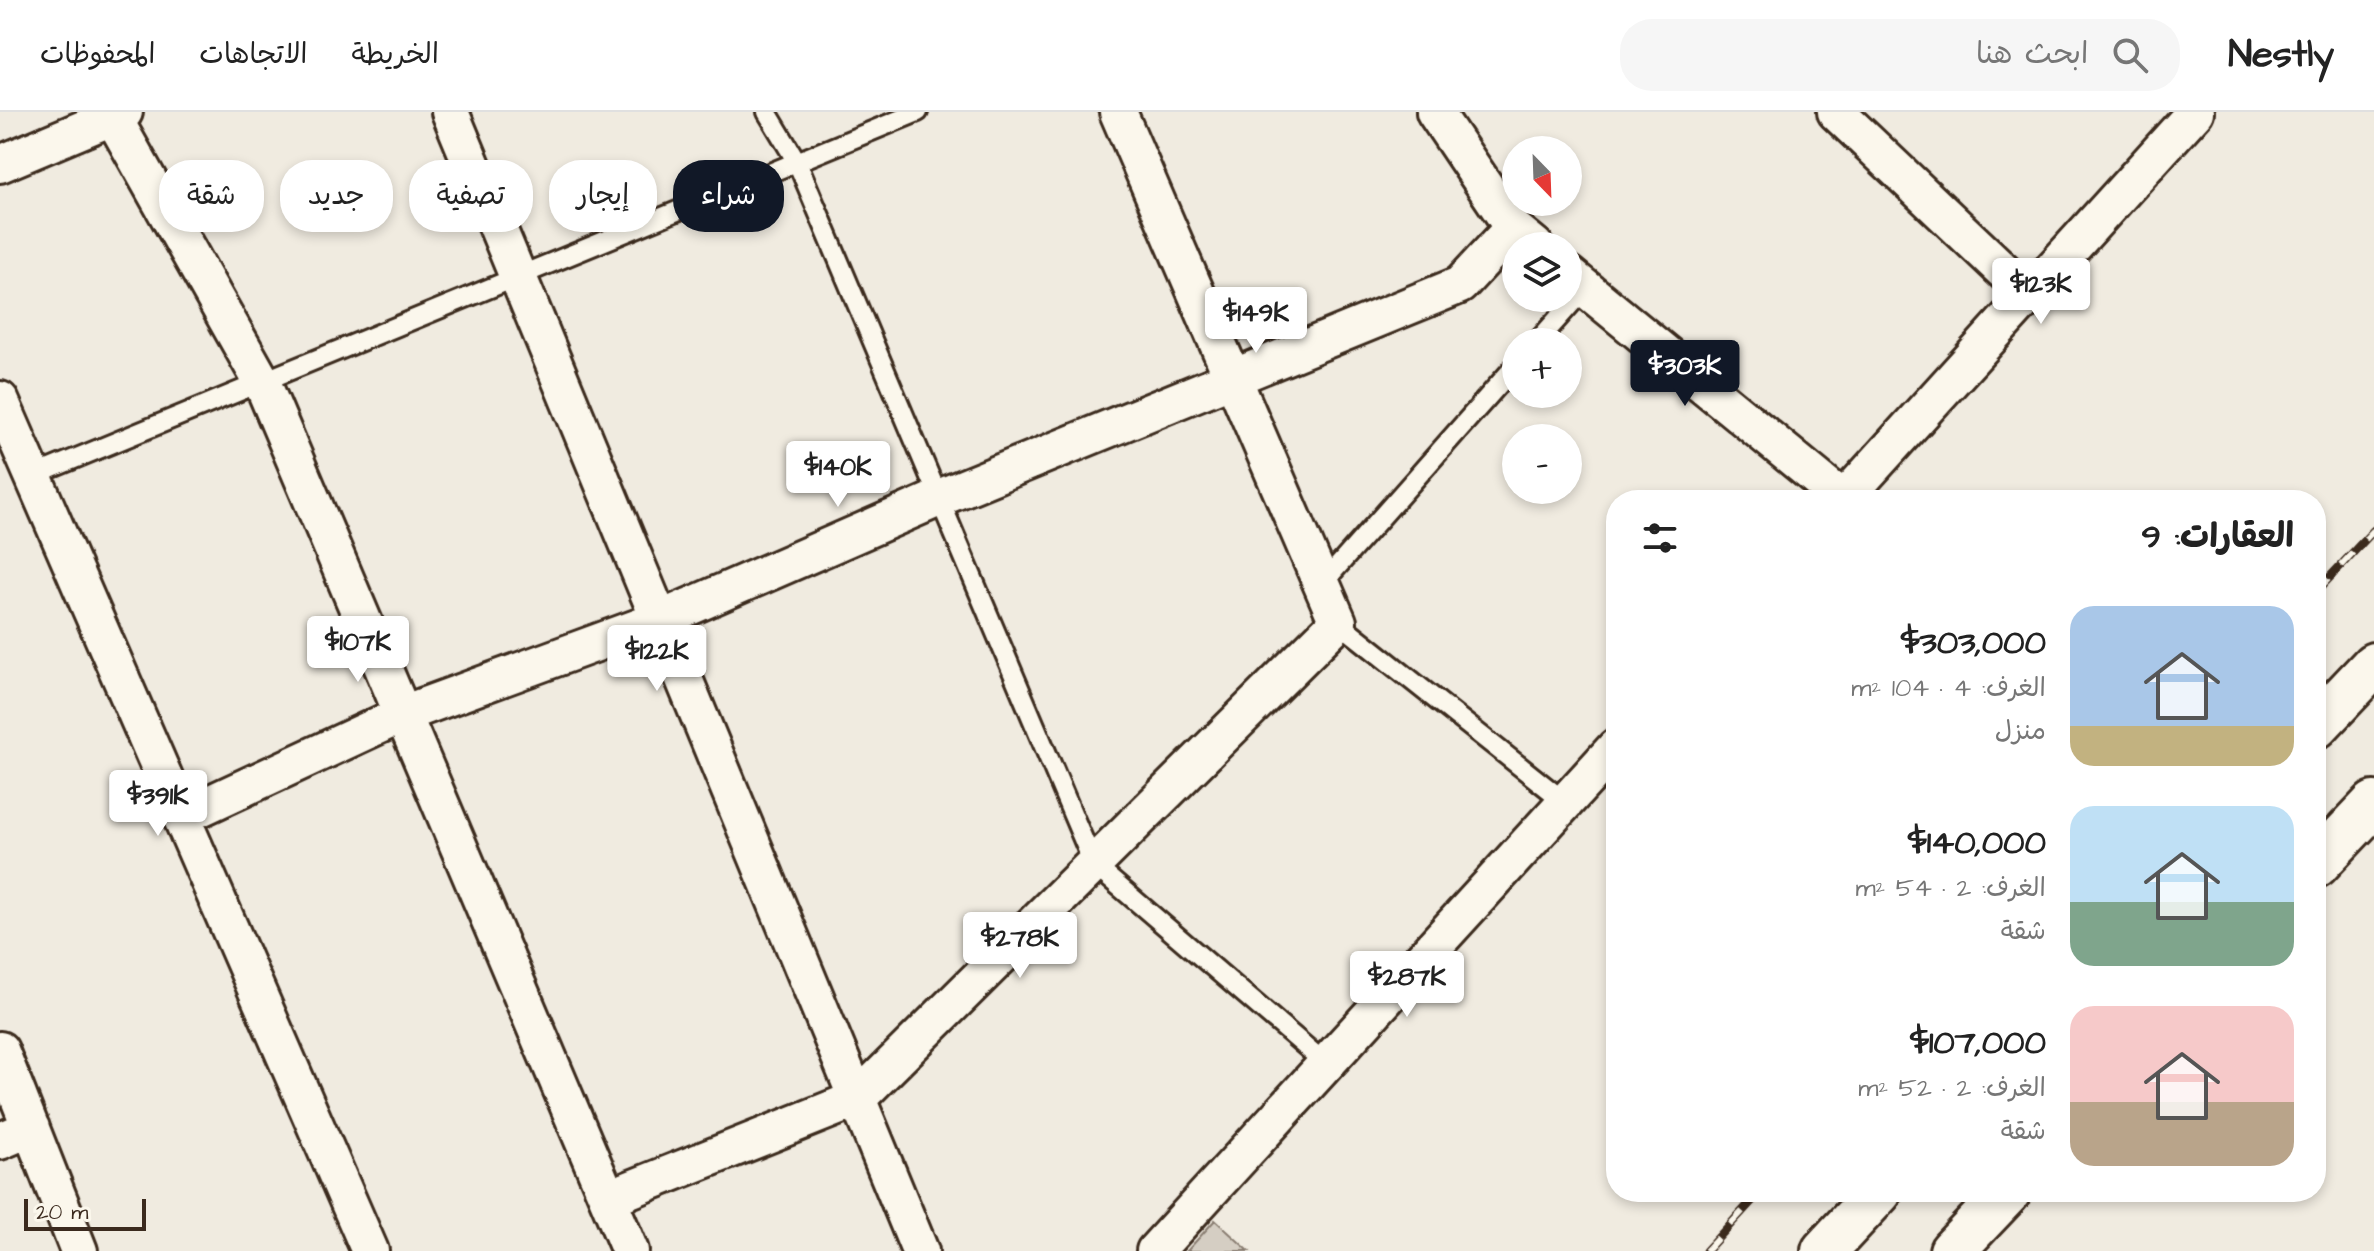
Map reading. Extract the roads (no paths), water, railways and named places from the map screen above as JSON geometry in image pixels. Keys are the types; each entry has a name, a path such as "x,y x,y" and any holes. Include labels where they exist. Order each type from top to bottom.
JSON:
{"main road":[{"path":"2326,715 2374,665"},
{"path":"2326,854 2374,804"},
{"path":"1824,1251 1870,1202"},
{"path":"1952,1251 1999,1202"}],"street":[{"path":"450,112 920,1251"},
{"path":"609,1198 857,1099 1338,622 1118,112"},
{"path":"1435,112 1520,232"},
{"path":"1836,112 2029,295"},
{"path":"1853,490 2195,112"},
{"path":"0,164 116,114 262,382 630,1251"},
{"path":"181,817 403,714 659,620 939,498 1460,285 1502,254"},
{"path":"1582,286 1832,490"},
{"path":"0,400 370,1251"},
{"path":"1155,1251 1606,758"},
{"path":"0,1050 15,1134 79,1251"}],"lane":[{"path":"767,112 797,162 1094,865 1326,1064"},
{"path":"33,476 918,112"},
{"path":"1322,584 1502,381"},
{"path":"1338,622 1565,802"}],"railway":[{"path":"2326,581 2374,530"},
{"path":"1706,1251 1751,1202"}]}
